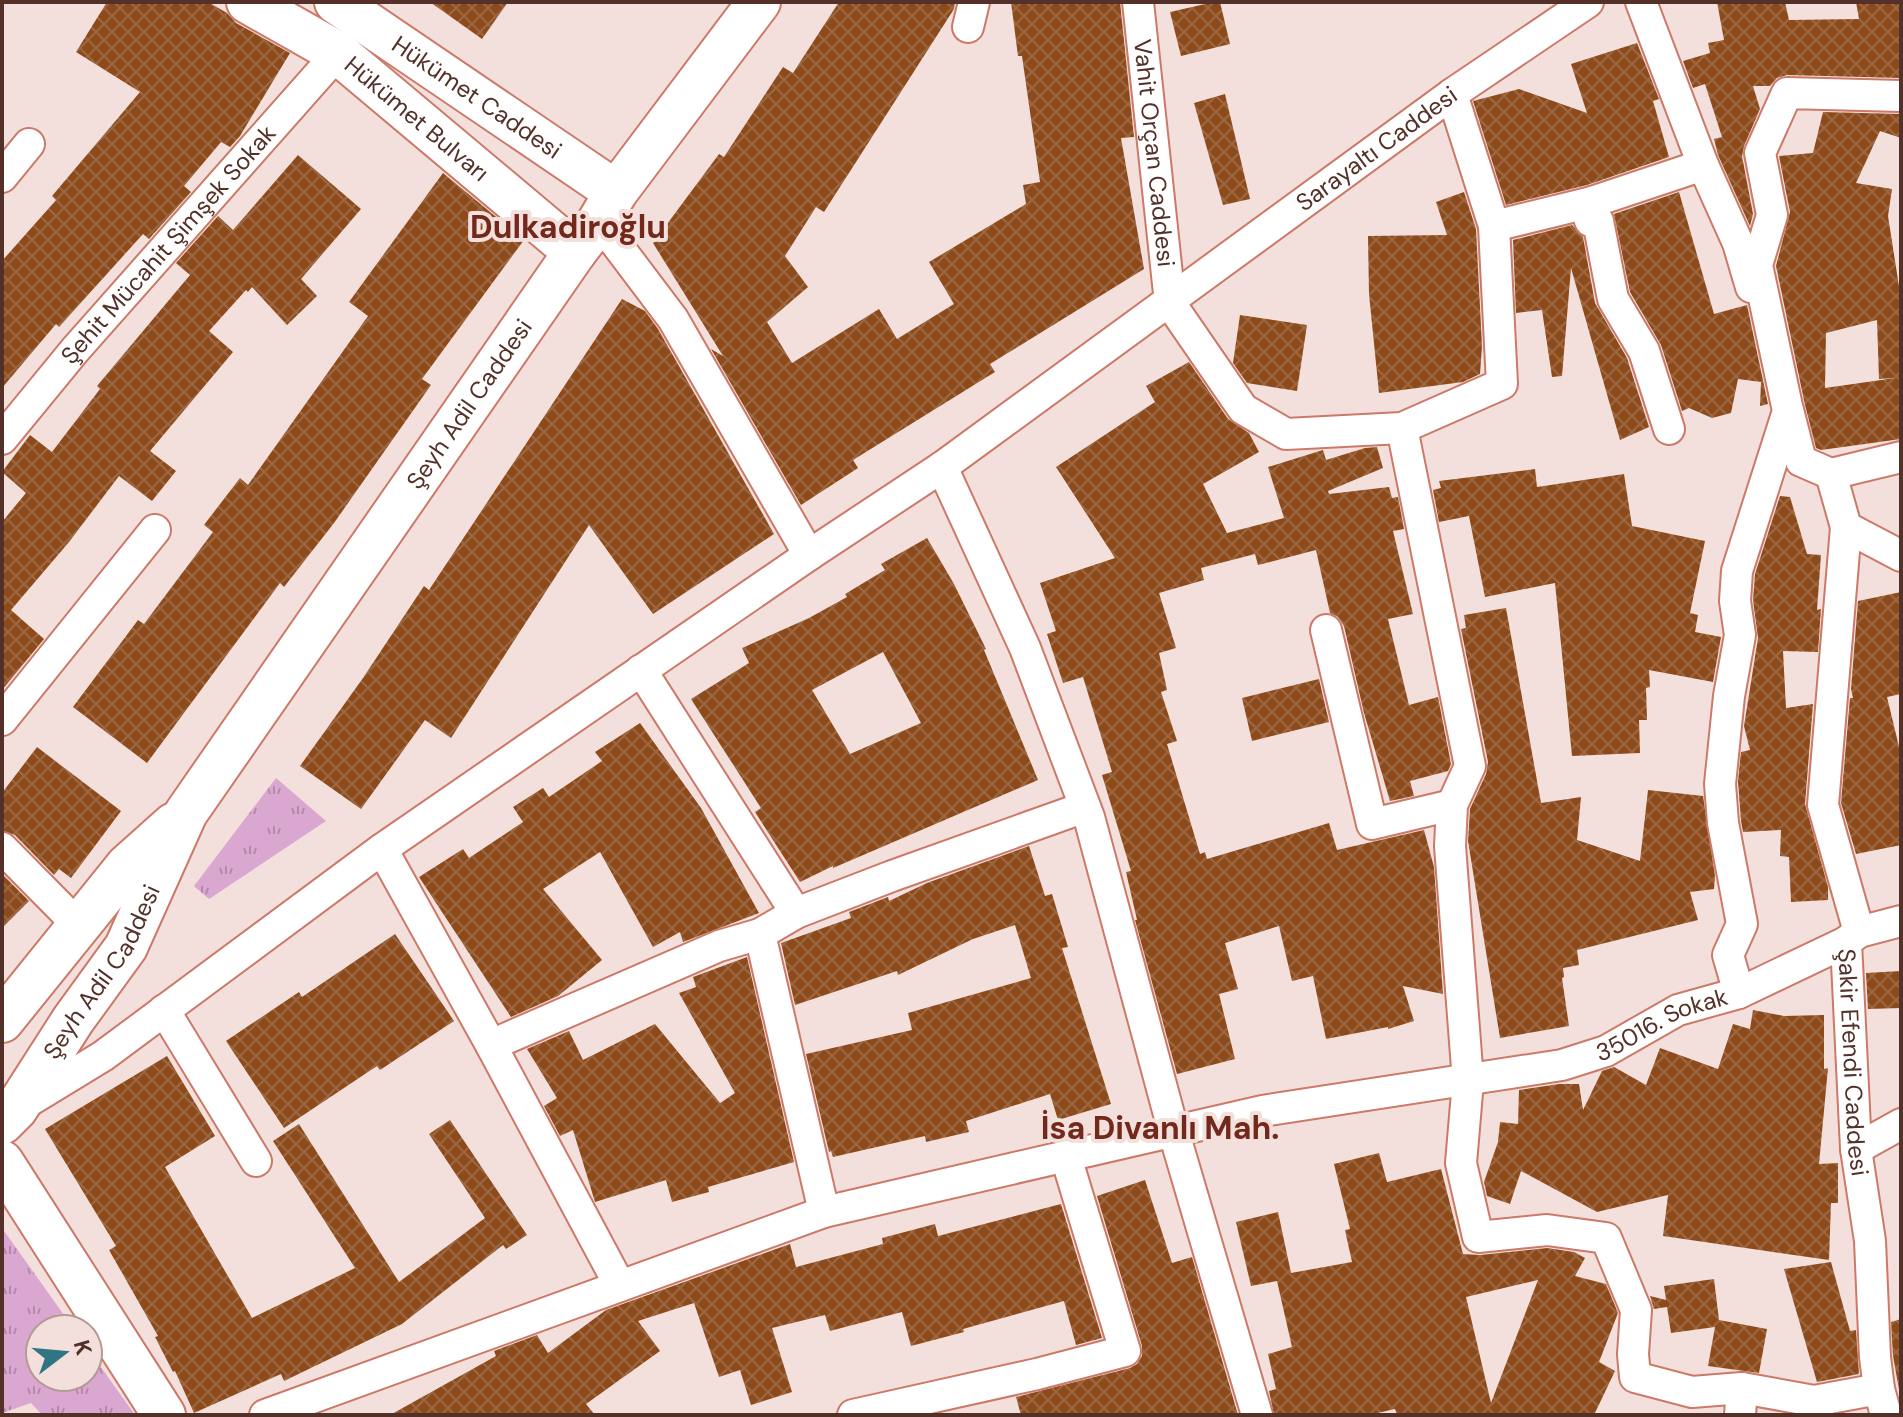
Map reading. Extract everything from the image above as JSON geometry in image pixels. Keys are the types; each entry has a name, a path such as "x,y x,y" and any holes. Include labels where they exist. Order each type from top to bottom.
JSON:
{"main road":[{"name":"Hükümet Bulvarı","path":"248,2 338,53 597,222"},
{"name":"Hükümet Caddesi","path":"336,2 597,222"},
{"name":"Şeyh Adil Caddesi","path":"9,1116 126,947 186,813 597,222 759,2"},
{"name":"Şeyh Adil Caddesi","path":"2,1021 127,866 186,813"},
{"path":"2,1162 164,1415"}],"street":[{"name":"Vahit Orçan Caddesi","path":"1138,2 1170,303"},
{"name":"Sarayaltı Caddesi","path":"9,1116 103,1056 382,849 942,467 1452,94 1588,2"},
{"path":"1641,2 1703,165 1738,243 1801,461 1831,474 1901,457"},
{"name":"Şehit Mücahit Şimşek Sokak","path":"2,439 75,350 338,53"},
{"path":"1739,993 1728,955 1742,924 1723,823 1720,784 1729,696 1740,635 1735,601 1737,571 1788,411 1757,265 1772,215 1760,153 1787,93 1901,96"},
{"path":"1170,303 1243,409 1286,434 1402,428 1502,384 1494,226 1452,94"},
{"path":"2,177 29,144"},
{"path":"1494,226 1592,202 1703,165"},
{"path":"1592,202 1586,207 1590,221 1598,221 1613,299 1644,351 1669,429"},
{"path":"597,222 673,319 809,555"},
{"path":"1402,428 1470,766 1452,805 1450,846 1468,1081 1461,1163 1478,1237 1547,1230 1606,1238 1636,1310 1635,1377 1741,1401 1882,1402"},
{"path":"942,467 1025,648 1085,807 1174,1133 1257,1415"},
{"path":"1831,474 1846,527 1901,556"},
{"name":"Şakir Efendi Caddesi","path":"1846,527 1823,805 1853,937 1856,1149 1888,1355 1882,1402"},
{"path":"2,720 155,530"},
{"path":"1326,630 1372,824 1452,805"},
{"path":"641,670 796,913"},
{"path":"491,1045 719,946 760,934 796,913 1085,807"},
{"path":"2,848 79,926"},
{"path":"382,849 620,1286"},
{"name":"35016. Sokak","path":"265,1415 824,1212 1262,1111 1562,1065 1606,1051 1678,1010 1739,993 1853,937 1901,921"},
{"path":"760,934 824,1212"},
{"path":"164,1010 256,1161"},
{"path":"1856,1149 1901,1124"},
{"path":"853,1415 1125,1351 1066,1157"}],"green space":[{"path":"276,778 326,821 209,899 194,886"},
{"path":"2,1228 63,1313 24,1313 24,1393 104,1393 104,1371 135,1415 42,1415 31,1403 2,1413"}],"building":[{"path":"107,2 208,2 227,13 236,23 290,53 240,136 230,147 221,142 184,186 191,192 149,239 143,234 59,327 56,324 2,388 2,261 56,200 52,196 140,92 76,52"},
{"path":"430,2 508,2 482,39"},
{"path":"839,2 955,2 954,9 824,212 816,207 785,256 808,287 767,322 792,363 879,309 897,339 954,304 929,262 1026,204 1023,185 1040,182 1011,2 1120,2 1134,137 1121,138 1144,269 990,364 995,372 853,460 858,468 801,505 711,349 723,356 653,243 719,154 724,157 783,67 793,73"},
{"path":"1220,2 1230,44 1181,56 1170,12"},
{"path":"1717,2 1785,2 1789,20 1859,19 1856,2 1901,2 1901,78 1787,75 1777,78 1770,86 1753,86 1760,109 1742,156 1753,214 1750,226 1718,155 1714,139 1722,137 1705,84 1693,88 1683,61 1710,53 1708,43 1724,40"},
{"path":"1637,43 1659,99 1653,101 1669,157 1587,185 1506,205 1473,101 1519,89 1587,113 1571,64"},
{"path":"1225,94 1250,199 1223,205 1194,103"},
{"path":"1823,112 1901,114 1901,138 1880,131 1856,183 1892,189 1888,216 1901,299 1901,439 1821,450 1816,448 1776,266 1790,212 1779,156 1813,153","holes":["1877,320 1879,379 1895,378 1825,388 1826,333"]},
{"path":"298,155 361,209 301,279 317,296 287,325 252,287 209,331 233,352 150,451 176,471 152,501 119,476 69,542 11,610 44,639 2,690 2,522 26,493 2,472 30,435 52,452 100,389 97,386 190,275 176,263 218,216 233,230"},
{"path":"443,173 524,240 422,379 431,385 334,523 284,587 280,583 147,763 73,707 138,620 144,624 213,532 204,525 240,478 248,485 368,316 349,302"},
{"path":"1464,192 1476,229 1482,346 1480,374 1463,382 1379,393 1369,294 1368,236 1447,235 1436,202"},
{"path":"1679,192 1714,314 1747,305 1768,404 1760,406 1761,382 1738,379 1731,413 1712,418 1689,408 1682,411 1661,345 1630,292 1614,214"},
{"path":"1572,225 1583,237 1595,303 1627,358 1649,427 1620,440 1571,268 1562,376 1552,377 1542,310 1516,313 1513,240"},
{"path":"622,299 645,311 658,329 774,534 653,614 589,525 451,738 425,720 361,809 300,766 424,586 429,590"},
{"path":"1240,315 1307,325 1297,391 1247,383 1233,363"},
{"path":"1189,362 1228,419 1249,433 1259,452 1203,484 1227,533 1284,518 1268,467 1323,450 1326,460 1377,447 1383,468 1328,491 1329,494 1389,487 1392,498 1398,497 1404,529 1393,531 1413,614 1388,619 1409,705 1438,697 1451,764 1448,771 1410,781 1414,796 1390,801 1364,713 1344,626 1338,617 1330,613 1316,550 1258,565 1255,554 1201,568 1204,580 1159,593 1176,648 1159,653 1167,690 1161,692 1177,741 1167,744 1200,854 1205,852 1207,859 1329,823 1337,850 1424,830 1434,867 1443,994 1403,986 1414,1021 1388,1029 1326,1039 1313,976 1292,981 1279,926 1225,943 1238,989 1219,994 1235,1059 1177,1074 1135,920 1126,872 1131,871 1102,775 1112,772 1083,677 1063,683 1047,634 1056,631 1040,583 1115,558 1056,467 1155,402 1146,386"},
{"path":"1535,469 1537,487 1624,474 1632,526 1705,541 1690,613 1698,615 1695,632 1721,637 1713,682 1649,670 1647,720 1639,720 1640,753 1572,756 1555,583 1485,597 1469,516 1439,522 1433,490 1441,488 1439,481"},
{"path":"1780,496 1790,497 1807,554 1821,555 1818,652 1783,651 1786,708 1813,704 1805,804 1828,887 1828,900 1791,902 1789,857 1780,856 1781,830 1743,832 1741,821 1738,781 1741,752 1750,750 1744,726 1758,638 1753,600 1755,574"},
{"path":"927,538 986,649 1038,780 800,882 755,812 761,808 691,699 749,663 742,648 847,597 845,594 885,570 881,564","holes":["883,652 921,723 850,754 812,690"]},
{"path":"1901,592 1901,694 1887,697 1901,755 1901,845 1856,854 1841,803 1850,698 1853,698 1851,689 1858,601"},
{"path":"1506,608 1541,803 1581,797 1577,840 1640,861 1648,790 1703,796 1715,876 1714,889 1690,892 1698,920 1577,950 1579,965 1563,968 1569,1026 1500,1038 1468,841 1470,809 1486,774 1488,762 1461,629 1466,628 1464,615"},
{"path":"1319,679 1329,722 1252,741 1242,698"},
{"path":"640,723 701,808 759,913 683,942 680,932 653,947 600,852 543,889 602,960 558,996 511,1017 419,877 463,849 469,858 523,822 513,807 543,788 549,797 602,761 595,752"},
{"path":"37,747 121,811 71,878 59,869 54,875 15,835 2,831 2,793"},
{"path":"1029,846 1045,896 1052,894 1068,947 1062,948 1111,1104 1058,1120 1050,1094 966,1121 969,1132 926,1142 925,1136 833,1157 829,1152 806,1054 912,1030 908,1013 1031,978 1015,925 973,939 898,975 897,971 795,1005 781,943 851,918 849,912 888,897 889,901 927,883"},
{"path":"2,874 29,901 2,928"},
{"path":"395,934 454,1021 380,1070 377,1066 284,1128 226,1041 299,992 302,997"},
{"path":"747,957 794,1162 708,1187 709,1192 672,1202 666,1180 595,1202 573,1130 560,1136 544,1106 557,1098 527,1049 569,1031 583,1060 655,1024 720,1103 735,1093 679,993 696,987 693,977"},
{"path":"1901,971 1901,1008 1868,1009 1866,973"},
{"path":"1753,1010 1784,1016 1824,1015 1824,1069 1828,1068 1819,1164 1838,1163 1838,1203 1831,1203 1829,1260 1663,1236 1668,1195 1597,1212 1521,1171 1510,1204 1487,1196 1484,1182 1498,1142 1500,1122 1518,1124 1519,1090 1579,1084 1583,1110 1602,1071 1614,1067 1646,1085 1660,1048 1718,1069 1733,1024 1750,1029"},
{"path":"167,1056 215,1136 165,1167 252,1318 355,1268 273,1141 299,1124 399,1282 485,1218 429,1134 450,1120 527,1235 506,1249 503,1245 402,1324 284,1381 281,1374 194,1413 155,1337 158,1336 109,1250 116,1246 45,1129"},
{"path":"1379,1153 1387,1182 1441,1169 1463,1254 1547,1248 1574,1252 1585,1258 1575,1276 1606,1284 1618,1313 1599,1362 1615,1371 1594,1415 1397,1415 1395,1409 1369,1415 1274,1415 1269,1391 1276,1389 1268,1354 1292,1347 1277,1281 1251,1286 1236,1222 1278,1212 1291,1273 1352,1262 1345,1230 1350,1229 1334,1164","holes":["1538,1280 1491,1403 1466,1297"]},
{"path":"1145,1180 1172,1263 1192,1257 1238,1415 1021,1415 1016,1397 1130,1368 1142,1356 1142,1346 1097,1196"},
{"path":"1061,1204 1102,1338 1076,1345 1064,1301 911,1346 902,1312 830,1331 825,1315 772,1328 792,1392 751,1405 740,1370 719,1377 694,1303 638,1321 660,1351 586,1404 595,1415 390,1415 496,1356 494,1351 537,1335 548,1353 606,1310 790,1244 796,1267 883,1244 882,1238 935,1224 938,1236"},
{"path":"1831,1262 1850,1331 1856,1330 1859,1374 1817,1382 1784,1269"},
{"path":"1714,1279 1719,1320 1767,1329 1759,1373 1708,1366 1715,1327 1671,1333 1667,1307 1654,1309 1650,1296 1666,1300 1664,1286"},
{"path":"1901,1319 1901,1401 1891,1322"}],"district":[{"name":"Dulkadiroğlu","path":"568,227"},
{"name":"İsa Divanlı Mah.","path":"1160,1128"}]}
